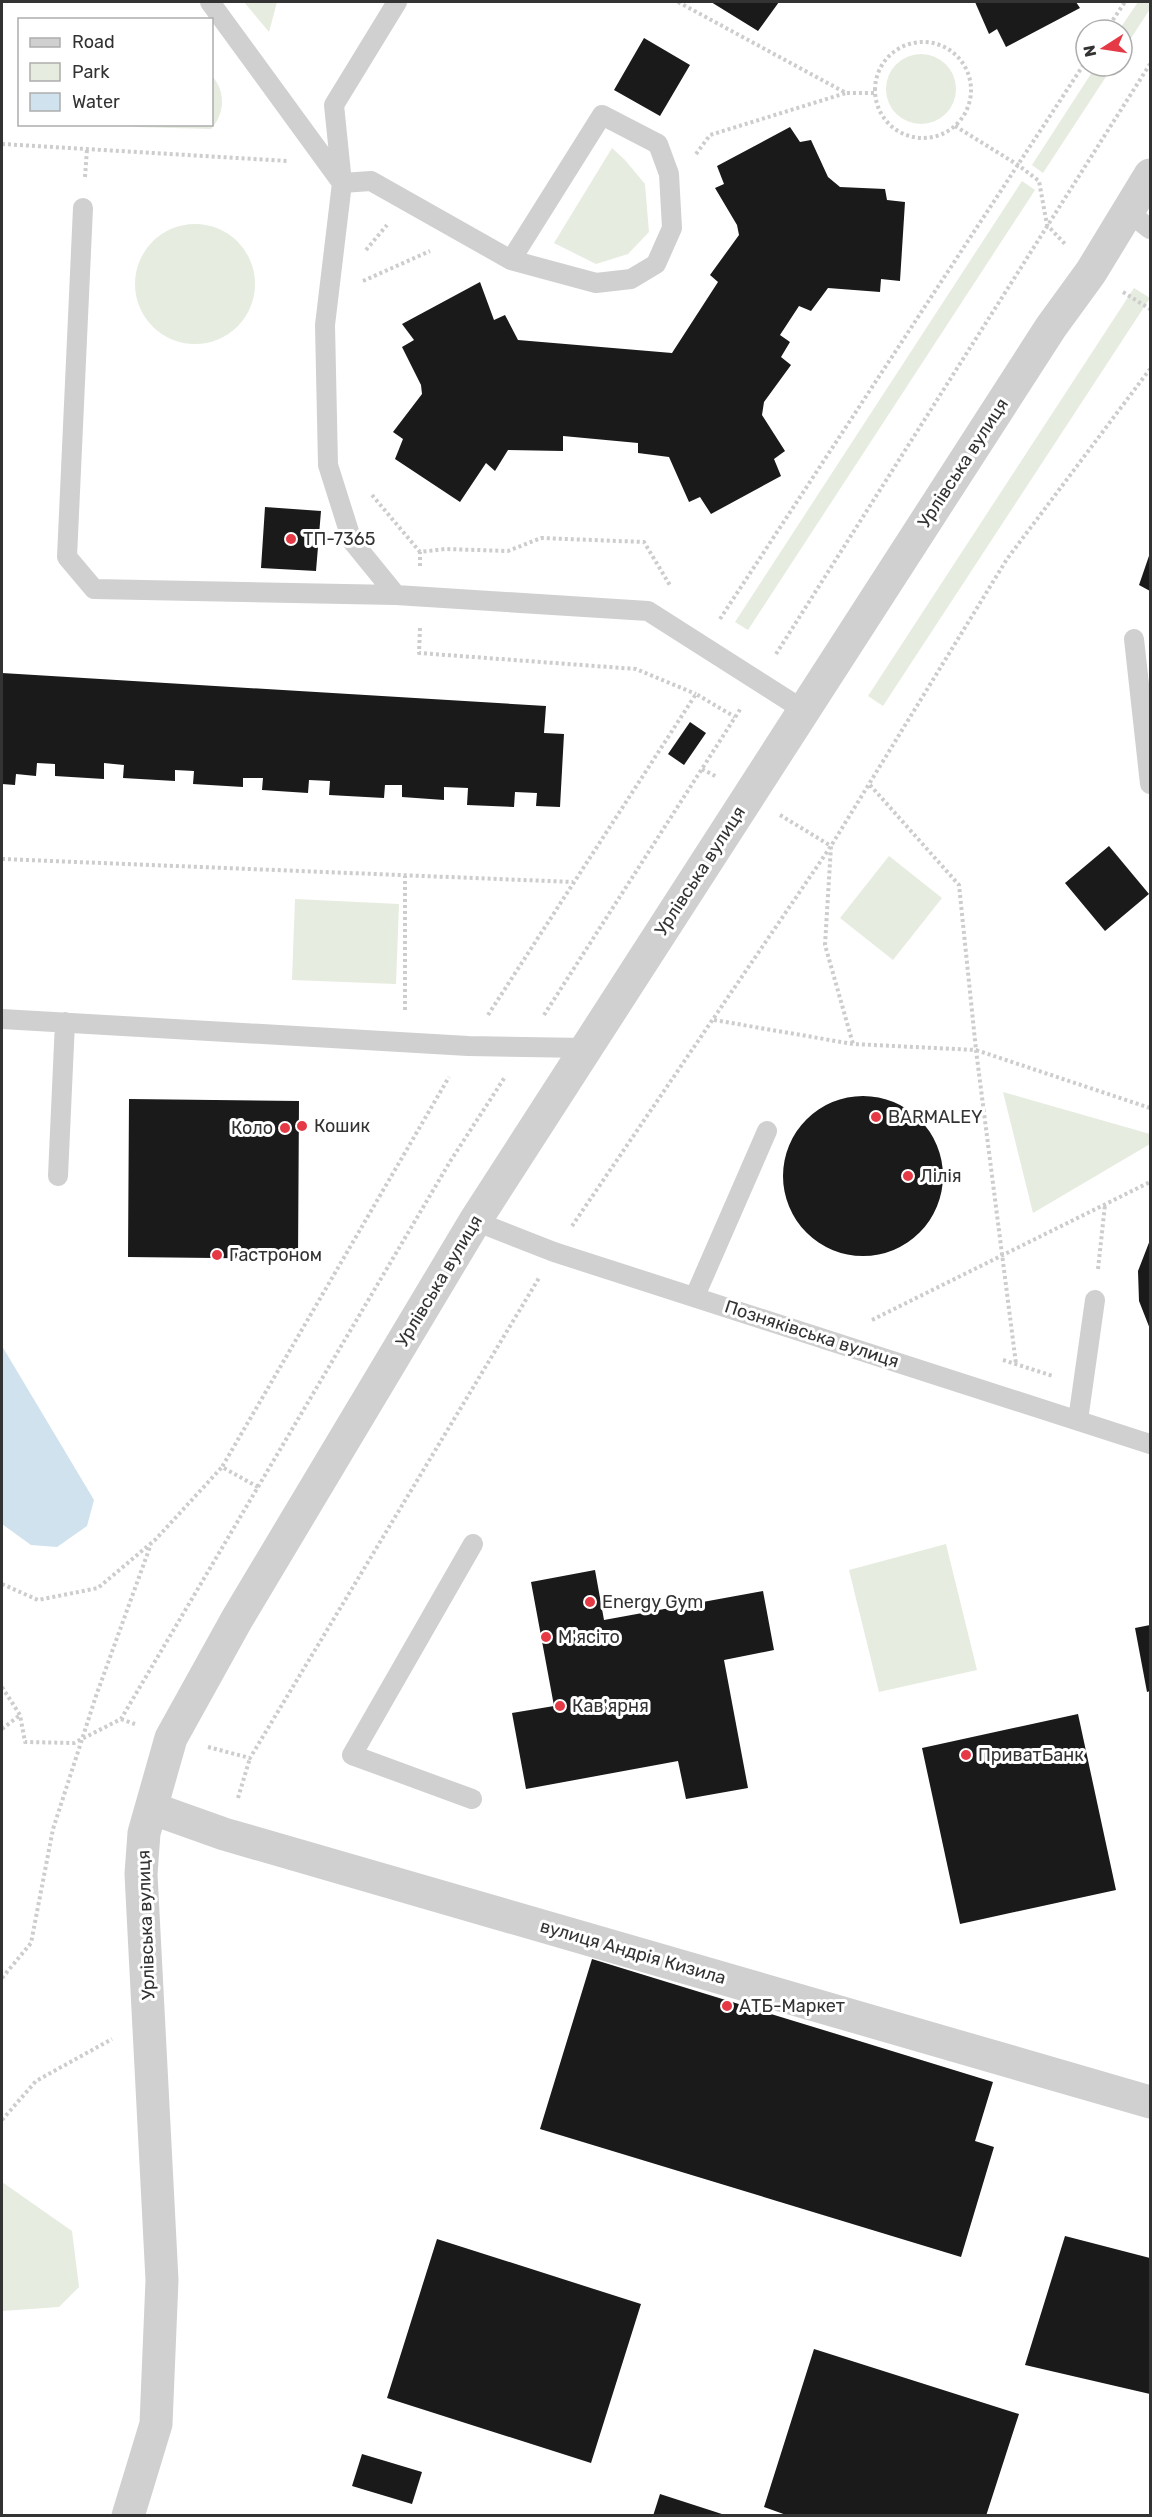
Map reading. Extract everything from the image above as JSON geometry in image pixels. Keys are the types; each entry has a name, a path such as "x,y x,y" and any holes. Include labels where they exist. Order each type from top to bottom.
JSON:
{"street":[{"name":"Урлівська вулиця","path":"128,2516 156,2424 162,2280 141,1874 144,1833 171,1738 237,1619 475,1221 1051,327 1091,272 1139,220 1150,175"},
{"name":"вулиця Андрія Кизила","path":"151,1808 236,1837 1150,2102"}],"lane":[{"path":"210,2 342,183"},
{"path":"396,595 352,541 328,465 325,325 342,183 334,105 397,2"},
{"path":"342,183 371,182 511,260 596,283 631,279 656,264 672,228 669,174 658,144 602,115 511,260"},
{"path":"83,208 67,557 94,589 396,595 648,611 805,711"},
{"path":"1134,639 1150,784"},
{"path":"2,1018 468,1046 587,1048"},
{"path":"58,1176 65,1022"},
{"path":"695,1296 766,1131"},
{"name":"Позняківська вулиця","path":"475,1221 554,1252 1150,1443"},
{"path":"1078,1420 1095,1300"},
{"path":"472,1799 352,1755 473,1544"}],"path":[{"path":"678,2 846,93 875,93"},
{"path":"1114,18 1125,2"},
{"path":"920,40 939,43 958,55 968,70 972,86 969,107 955,126 935,137 919,138 896,130 878,109 875,93 875,81 880,66 891,53 906,43 920,40"},
{"path":"2,1687 20,1715 25,1742 74,1743 82,1741 121,1719 451,1160 759,681 1150,64"},
{"path":"716,624 1075,78"},
{"path":"955,126 1018,165 1039,181 1047,225 1091,272 1150,309"},
{"path":"2,144 288,161 342,183"},
{"path":"365,251 390,222"},
{"path":"358,284 437,247"},
{"path":"237,1801 250,1758 554,1252 831,846 1007,559 1150,369"},
{"path":"368,490 420,552 419,652 636,669 696,694 735,717"},
{"path":"420,552 445,549 508,551 541,538 644,542 674,592"},
{"path":"2,1584 38,1600 98,1588 151,1544 222,1467 468,1046 696,694"},
{"path":"870,785 959,885 976,1050 1016,1364"},
{"path":"831,846 825,945 853,1044"},
{"path":"2,859 573,882"},
{"path":"404,1042 405,876"},
{"path":"714,1020 853,1044 976,1050 1150,1108"},
{"path":"864,1324 1150,1182"},
{"path":"1095,1300 1105,1204"},
{"path":"222,1467 258,1487"},
{"path":"2,1978 30,1943 53,1829 151,1544"},
{"path":"2,1729 20,1715"},
{"path":"121,1719 171,1738 250,1758"},
{"path":"2,2120 36,2081 149,2019"}],"green space":[{"path":"244,2 277,2 269,32"},
{"path":"1138,2 1150,2 1150,9 1134,34 1134,18 1127,18"},
{"path":"928,54 941,60 950,69 954,75 956,89 954,103 946,114 935,122 914,124 896,114 888,103 886,82 896,64 907,56"},
{"path":"213,77 217,82 222,95 221,110 216,123 211,129 132,126 213,126"},
{"path":"1088,78 1105,78 1043,173 1032,165"},
{"path":"612,148 645,184 649,232 628,254 596,264 554,243"},
{"path":"1022,181 1035,190 748,630 735,622"},
{"path":"195,224 218,228 238,241 251,261 255,284 251,307 238,327 218,340 195,344 172,340 152,327 139,307 135,284 139,261 152,241 172,228"},
{"path":"1134,288 1150,298 883,706 868,696"},
{"path":"889,856 942,898 893,960 840,918"},
{"path":"295,899 399,904 396,984 292,980"},
{"path":"1003,1092 1150,1134 1150,1144 1033,1213"},
{"path":"946,1544 977,1670 879,1692 849,1570"},
{"path":"2,2182 72,2231 79,2287 59,2307 2,2311"}],"water":[{"path":"2,1346 94,1500 87,1526 57,1547 31,1545 2,1524"}],"building":[{"path":"711,2 779,2 758,31"},
{"path":"975,2 1076,2 1080,8 1006,47 997,29 989,34"},
{"path":"644,38 690,65 660,116 614,90"},
{"path":"790,127 800,142 811,140 828,177 840,187 885,189 887,200 905,202 900,281 881,279 880,292 828,288 811,311 799,306 780,335 790,342 781,357 791,365 764,402 762,415 785,451 774,459 781,476 711,514 700,497 689,502 669,457 638,453 638,443 563,436 563,451 508,450 495,471 486,463 460,502 395,459 403,439 393,432 422,394 421,385 402,347 414,340 402,324 480,282 494,320 505,315 518,340 672,353 718,282 710,275 739,235 737,225 715,188 724,184 717,166"},
{"name":"ТП-7365","path":"265,507 321,511 316,571 261,568"},
{"path":"1150,553 1150,591 1139,585"},
{"path":"2,673 546,706 544,733 564,734 560,807 536,806 537,793 515,792 514,807 467,805 468,788 444,787 444,800 402,797 402,785 385,785 384,798 329,795 330,781 309,780 308,793 262,790 263,778 243,778 243,787 193,784 194,771 175,770 175,781 123,778 124,765 104,763 104,779 55,776 55,764 37,763 36,776 16,774 15,785 2,784"},
{"path":"690,722 706,733 684,765 668,754"},
{"path":"1109,846 1149,894 1105,931 1065,883"},
{"path":"863,1096 893,1102 919,1120 937,1146 943,1176 937,1206 919,1232 893,1250 863,1256 833,1250 807,1232 789,1206 783,1176 789,1146 807,1120 833,1102"},
{"path":"129,1099 299,1101 298,1259 128,1257"},
{"path":"1150,1240 1150,1329 1139,1301 1138,1271"},
{"path":"595,1570 604,1620 763,1591 774,1650 724,1660 748,1788 686,1799 678,1761 526,1789 512,1713 554,1706 531,1582"},
{"path":"1150,1625 1150,1691 1147,1692 1135,1628"},
{"path":"1078,1714 1116,1890 960,1924 922,1748"},
{"path":"592,1959 993,2082 975,2141 994,2147 961,2257 540,2129"},
{"path":"1065,2236 1150,2258 1150,2394 1025,2365"},
{"path":"437,2239 641,2304 591,2463 387,2398"},
{"path":"814,2349 1019,2414 986,2516 789,2516 764,2507"},
{"path":"362,2454 422,2472 412,2504 352,2486"},
{"path":"660,2494 725,2515 725,2516 653,2516"}],"place":[{"name":"ТП-7365","path":"291,539"},
{"name":"BARMALEY","path":"876,1117"},
{"name":"Кошик","path":"302,1126"},
{"name":"Коло","path":"285,1128"},
{"name":"Лілія","path":"908,1176"},
{"name":"Гастроном","path":"217,1255"},
{"name":"Energy Gym","path":"590,1602"},
{"name":"М'ясіто","path":"546,1637"},
{"name":"Кав'ярня","path":"560,1706"},
{"name":"ПриватБанк","path":"966,1755"},
{"name":"АТБ-Маркет","path":"727,2006"}]}
